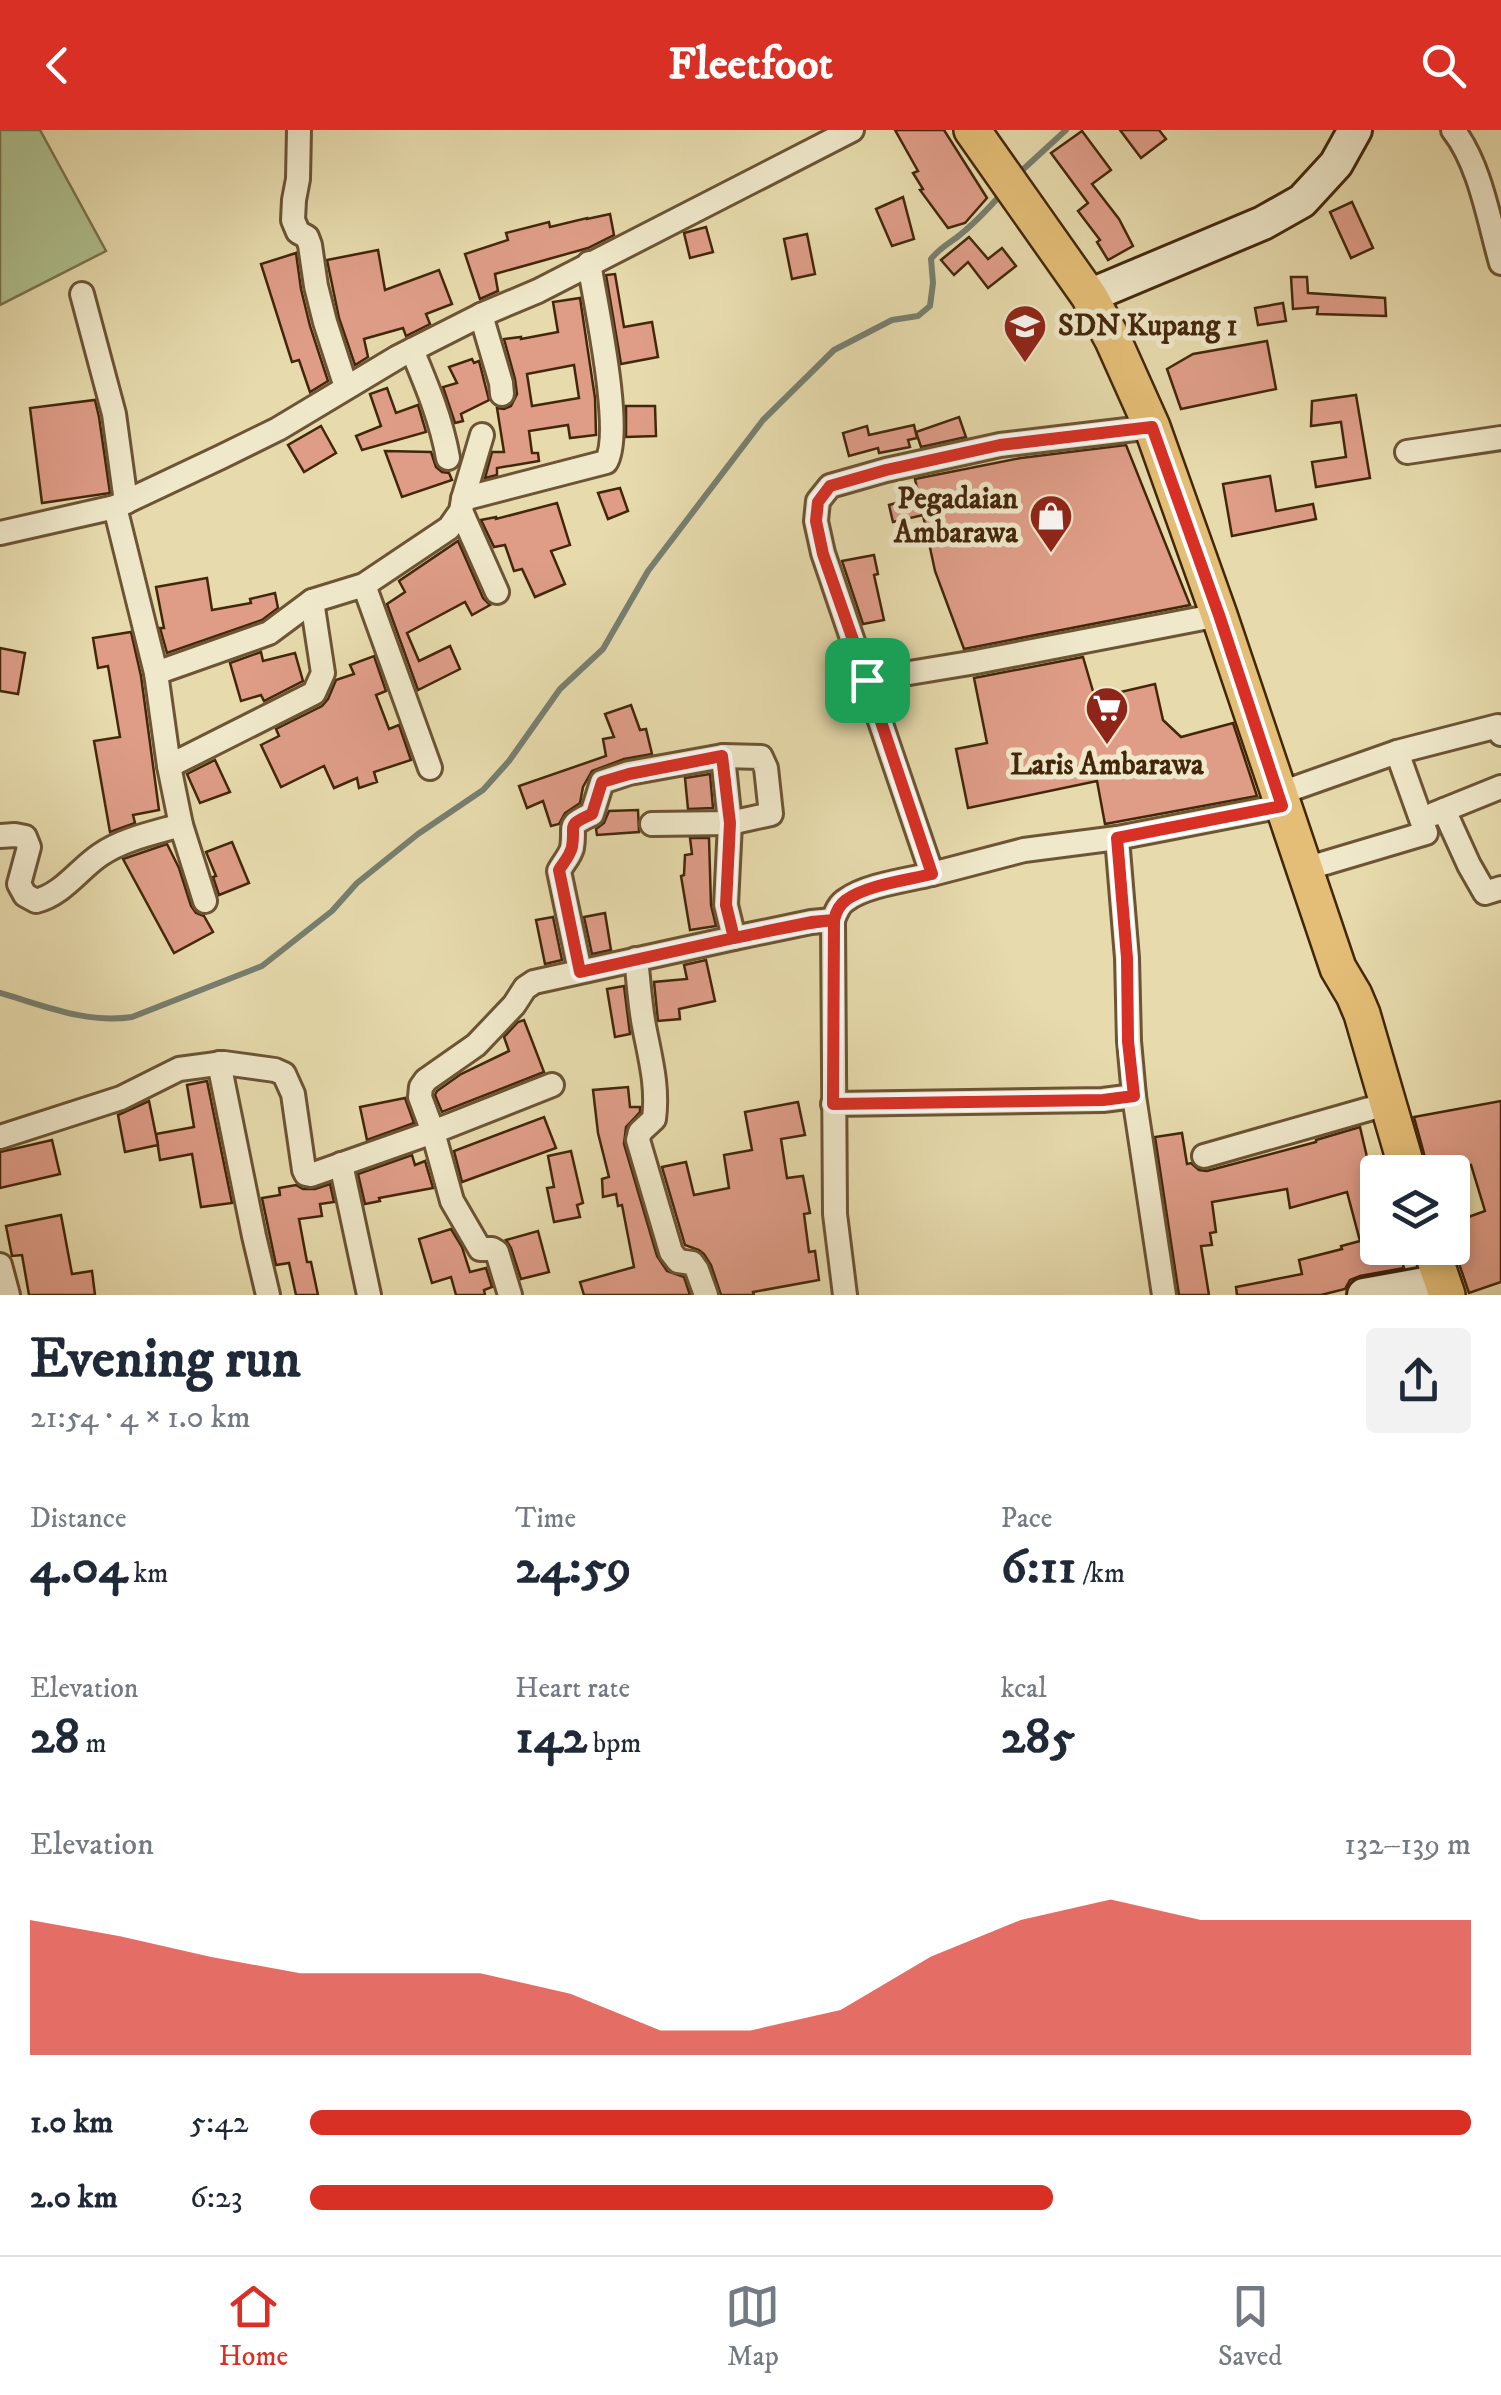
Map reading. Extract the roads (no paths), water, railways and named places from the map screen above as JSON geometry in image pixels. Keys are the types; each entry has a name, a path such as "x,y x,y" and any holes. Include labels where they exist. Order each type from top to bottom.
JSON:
{"main road":[{"path":"972,130 1089,296 1152,427 1338,968 1362,1014 1403,1155"},
{"path":"1338,968 1341,1018 1383,1155"},
{"path":"1421,1265 1433,1291"},
{"path":"1431,1265 1433,1291"}],"street":[{"path":"299,130 293,220 310,244 325,322 346,388"},
{"path":"0,533 120,504 273,431 412,350 538,291 852,130"},
{"path":"1089,296 1263,224 1302,201 1336,164 1355,130"},
{"path":"1453,130 1464,144 1501,263"},
{"path":"462,505 606,462 611,454 606,361 588,263"},
{"path":"82,294 114,414 120,504 156,673 169,766 205,900"},
{"path":"481,315 502,394"},
{"path":"412,350 433,399 448,458"},
{"path":"932,874 823,554 816,521 818,502 830,486 886,470 1000,445 1152,427"},
{"path":"156,673 270,633 312,601 364,585 449,528 462,505 482,435"},
{"path":"1408,452 1501,438"},
{"path":"462,505 496,592"},
{"path":"364,585 430,768"},
{"path":"169,766 314,693 323,673 312,601"},
{"path":"867,680 1219,615"},
{"path":"845,1295 834,1214 833,1104 834,920 842,902 877,888 1024,850 1117,838 1280,800 1398,752 1498,726 1501,734"},
{"path":"1304,869 1426,833 1398,752"},
{"path":"722,756 730,823 726,905 734,938"},
{"path":"580,972 559,870 572,848 571,830 575,823 592,814 602,782 722,756 761,757 766,768 771,814 730,823 652,824"},
{"path":"1422,820 1501,787"},
{"path":"1444,810 1485,893 1501,888"},
{"path":"0,836 25,837 28,847 19,884 25,895 36,901 48,898 118,844 182,825"},
{"path":"1117,838 1127,958 1128,1041 1164,1295"},
{"path":"510,1295 497,1252 492,1248 480,1249 452,1201 420,1097 426,1080 476,1046 534,982 834,920"},
{"path":"636,959 656,1100 654,1119 640,1132 638,1140 672,1252 678,1261 692,1263 698,1270 706,1295"},
{"path":"0,1137 121,1098 179,1069 219,1063 284,1074 293,1094 306,1174 310,1175 552,1085"},
{"path":"219,1063 268,1295"},
{"path":"833,1104 1134,1096"},
{"path":"1204,1156 1368,1109"},
{"path":"341,1164 369,1295"},
{"path":"0,1265 8,1295"},
{"path":"1364,1295 1433,1291"}],"waterway":[{"path":"1018,174 1066,130"},
{"path":"0,993 81,1016 132,1017 262,966 332,911 357,883 418,834 483,790 509,761 560,689 603,649 648,571 763,420 834,350 892,320 918,316 930,306 931,259 1003,192"}],"place":[{"name":"SDN Kupang 1","path":"1025,364"},
{"name":"Pegadaian Ambarawa","path":"1051,554"},
{"name":"Laris Ambarawa","path":"1107,746"}]}
